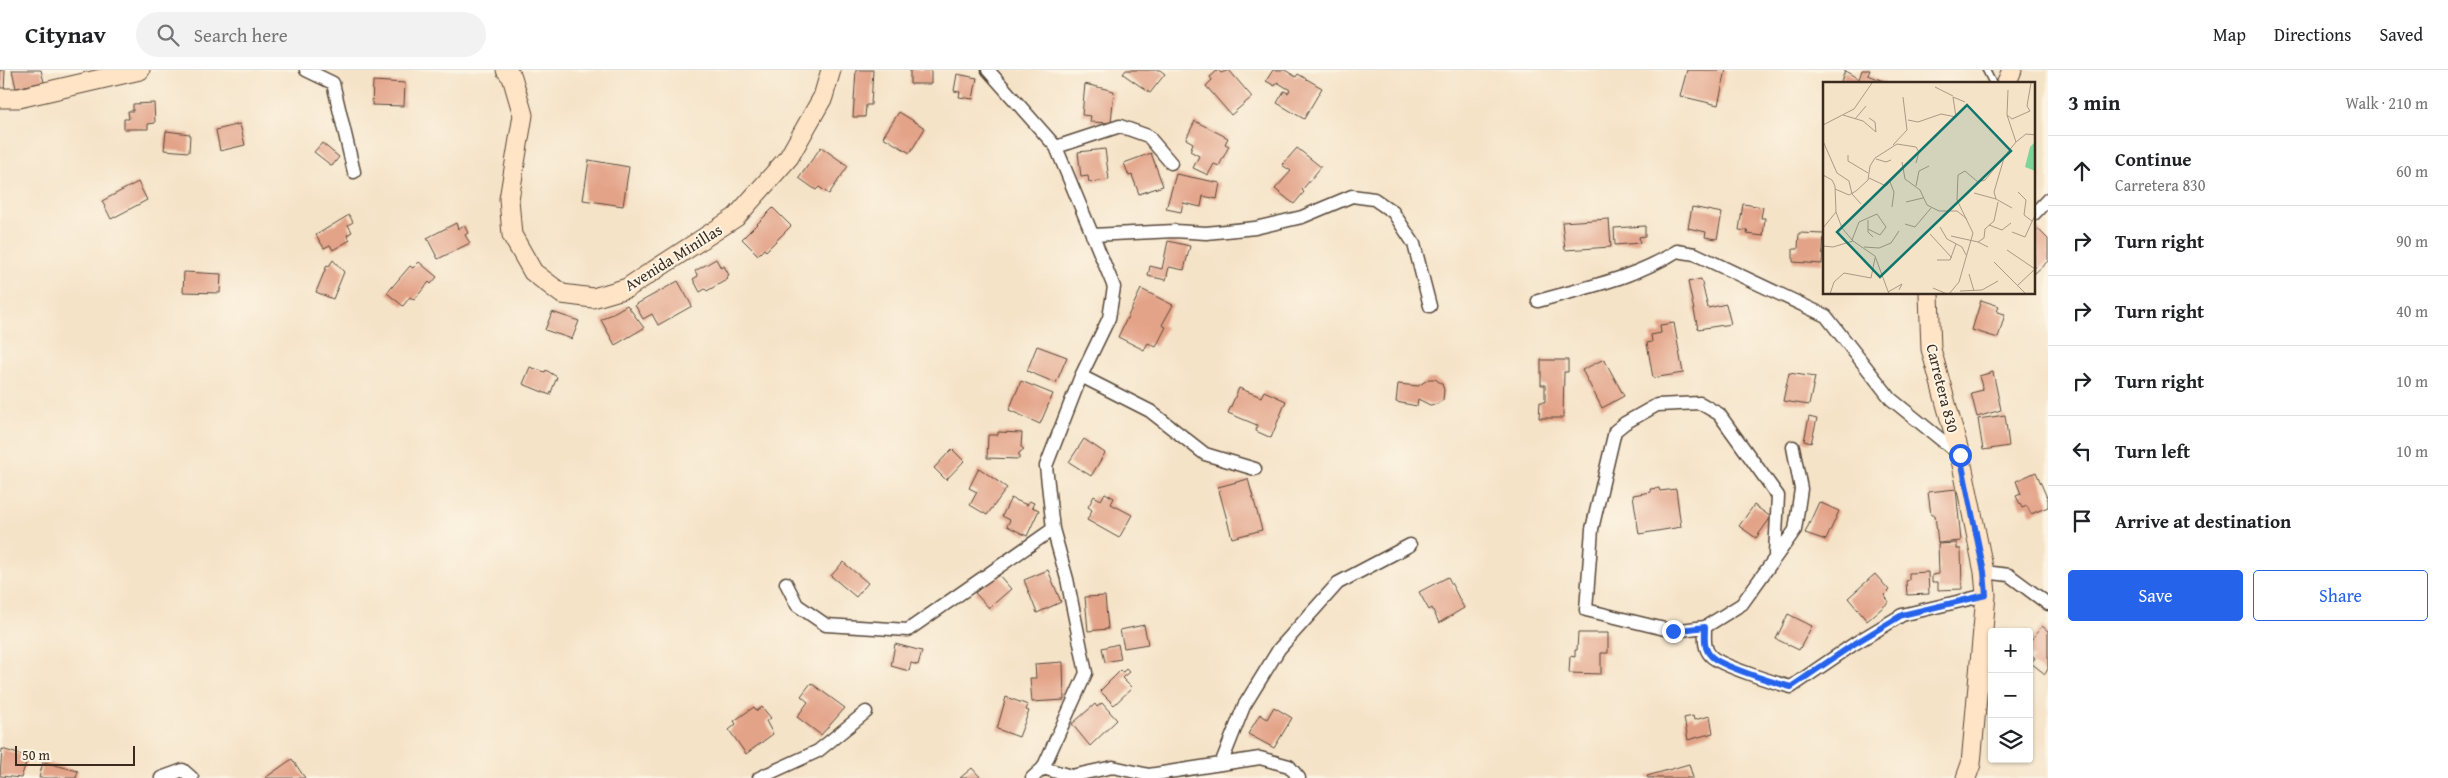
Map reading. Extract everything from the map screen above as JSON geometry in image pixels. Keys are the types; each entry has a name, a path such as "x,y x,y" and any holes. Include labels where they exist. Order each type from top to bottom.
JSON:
{"street":[{"path":"0,98 19,98 108,73 140,70"},
{"path":"306,70 333,83 354,172"},
{"name":"Avenida Minillas","path":"506,70 512,77 523,114 509,199 512,235 533,272 562,294 593,298 627,288 736,217 789,157 823,97 831,70"},
{"path":"988,70 1056,147 1114,287 1109,318 1081,376 1046,466 1052,529 1067,580 1086,672 1043,768 1032,778"},
{"path":"2007,82 2012,70"},
{"path":"1056,147 1120,126 1148,136 1171,163"},
{"path":"1092,235 1175,231 1206,233 1255,228 1302,217 1352,196 1374,199 1393,212 1414,244 1430,306"},
{"path":"2036,212 2048,199"},
{"path":"1538,301 1610,282 1646,269 1677,251 1695,254 1826,316 1890,399 1960,455"},
{"name":"Carretera 830","path":"1929,295 1930,350 1960,455 1984,572 1986,595 1971,764 1966,778"},
{"path":"1081,376 1150,411 1205,454 1255,470"},
{"path":"1776,554 1778,496 1719,414 1700,403 1657,405 1625,423 1615,431 1592,529 1586,610 1673,631 1705,627 1742,604 1795,530 1802,489 1794,447"},
{"path":"786,583 797,605 826,625 908,630 1052,529"},
{"path":"1221,764 1244,706 1279,649 1338,583 1410,545"},
{"path":"1984,572 2009,575 2048,604"},
{"path":"1705,627 1705,646 1712,657 1764,680 1791,687 1854,644 1902,615 1986,595"},
{"path":"759,778 818,751 866,712"},
{"path":"1043,768 1071,776 1113,767 1149,775 1260,758 1289,766 1299,778"},
{"path":"161,778 183,770 192,778"}],"lane":[{"path":"1986,70 1992,82"}],"building":[{"path":"0,70 5,70 4,92 0,92"},
{"path":"12,70 41,70 44,82 16,88"},
{"path":"856,70 873,70 871,105 866,105 865,117 853,117"},
{"path":"910,70 931,70 931,84 910,84"},
{"path":"1126,70 1160,70 1165,74 1150,93 1123,74"},
{"path":"1218,70 1221,73 1229,70 1252,97 1231,115 1206,86 1212,80 1210,77"},
{"path":"1273,70 1285,70 1296,77 1298,74 1322,88 1304,119 1277,103 1284,91 1288,93 1290,90 1277,82 1275,86 1266,81"},
{"path":"1687,70 1726,70 1718,105 1680,96"},
{"path":"1862,70 1870,70 1868,75 1886,82 1841,82 1845,71 1859,79"},
{"path":"957,74 977,78 973,99 959,97 960,92 954,91"},
{"path":"373,81 405,83 404,106 372,105"},
{"path":"1085,84 1114,91 1111,123 1090,122 1091,116 1082,115"},
{"path":"154,103 155,123 148,124 148,129 124,129 124,119 129,119 128,111 133,111 133,104"},
{"path":"899,112 925,128 910,153 883,137"},
{"path":"1195,121 1228,138 1225,144 1229,146 1219,166 1214,164 1208,175 1193,168 1199,156 1190,151 1193,143 1186,139"},
{"path":"240,124 245,145 220,151 216,130"},
{"path":"166,131 190,134 189,152 164,150"},
{"path":"322,143 339,157 332,166 314,152"},
{"path":"821,147 848,166 829,194 819,187 816,190 799,178"},
{"path":"1297,148 1321,167 1302,190 1304,192 1294,204 1275,189 1291,171 1282,165"},
{"path":"1105,149 1109,180 1089,182 1088,176 1081,177 1078,152"},
{"path":"1151,153 1163,186 1139,194 1132,175 1129,176 1124,163"},
{"path":"589,160 629,167 623,206 583,200"},
{"path":"1176,174 1220,183 1217,199 1203,196 1201,207 1183,203 1181,212 1166,209"},
{"path":"138,182 147,200 111,219 102,201"},
{"path":"1743,204 1763,207 1761,218 1765,218 1763,236 1747,234 1748,231 1739,230"},
{"path":"1692,207 1722,213 1717,239 1705,237 1706,232 1688,228"},
{"path":"773,208 791,226 766,251 764,249 758,255 742,239"},
{"path":"349,215 353,222 348,225 352,232 347,235 350,240 333,250 330,245 324,248 316,235"},
{"path":"1609,219 1611,247 1565,250 1562,222"},
{"path":"456,223 458,229 464,225 468,233 465,235 470,243 438,259 427,238"},
{"path":"1645,226 1645,236 1639,237 1640,243 1615,245 1614,228"},
{"path":"2038,229 2048,239 2048,261 2036,272 2036,230"},
{"path":"1799,233 1823,234 1822,264 1793,262 1793,249 1798,249"},
{"path":"1168,241 1190,246 1184,270 1169,267 1166,280 1148,276 1150,266 1162,269"},
{"path":"716,259 721,268 724,266 729,275 726,277 728,279 707,291 705,289 700,292 693,279 698,276 695,271"},
{"path":"333,260 344,272 333,299 316,292 327,265 329,266"},
{"path":"419,262 437,277 431,284 429,282 414,300 410,297 403,306 387,293 410,266 413,268"},
{"path":"184,272 221,274 220,293 183,292"},
{"path":"1701,279 1708,308 1726,304 1731,324 1698,329 1688,282"},
{"path":"678,281 692,306 658,325 652,314 643,319 635,305"},
{"path":"1141,289 1173,305 1162,325 1166,327 1156,347 1148,343 1144,350 1118,337"},
{"path":"1981,300 1999,306 1997,312 2005,314 1998,338 1972,330"},
{"path":"627,305 644,328 615,345 601,320"},
{"path":"552,312 579,321 572,339 545,330"},
{"path":"1674,323 1683,373 1653,378 1647,343 1652,342 1651,335 1661,333 1660,325"},
{"path":"1037,346 1067,357 1056,383 1027,371"},
{"path":"1604,359 1624,396 1602,408 1582,370"},
{"path":"1541,360 1568,360 1568,372 1564,372 1563,418 1539,418 1540,402 1545,402 1545,385 1541,385"},
{"path":"530,367 545,372 546,370 557,377 550,395 523,384"},
{"path":"1993,372 2001,410 1977,417 1971,393 1983,390 1979,376"},
{"path":"1789,373 1815,377 1809,405 1783,401"},
{"path":"1429,379 1435,379 1442,384 1444,390 1443,400 1437,404 1430,405 1418,399 1417,406 1396,402 1398,384 1418,386"},
{"path":"1021,381 1053,394 1040,424 1009,410"},
{"path":"1239,388 1261,397 1264,391 1286,401 1271,438 1256,431 1257,425 1228,413"},
{"path":"2005,415 2009,446 1983,450 1978,419"},
{"path":"1809,417 1817,419 1811,443 1804,441"},
{"path":"998,432 1022,433 1021,447 1024,449 1019,453 1019,459 987,458 988,435 998,435"},
{"path":"1084,439 1105,453 1091,476 1069,462"},
{"path":"952,449 964,461 946,480 934,468"},
{"path":"979,468 1007,488 987,515 970,505 977,492 969,488"},
{"path":"2036,472 2048,500 2048,507 2031,514 2027,506 2022,508 2016,496 2021,494 2016,481"},
{"path":"1248,479 1262,530 1232,538 1218,487"},
{"path":"1659,488 1660,491 1676,489 1681,527 1639,534 1633,495 1651,492 1650,489"},
{"path":"1956,489 1961,541 1938,543 1935,515 1931,515 1928,492"},
{"path":"1105,493 1114,498 1111,504 1132,515 1119,538 1087,520 1092,510 1088,507 1094,496 1101,500"},
{"path":"1011,498 1027,505 1029,501 1034,503 1032,507 1039,510 1027,536 1007,526 1010,520 1002,516"},
{"path":"1819,502 1839,511 1826,540 1805,533"},
{"path":"1754,505 1771,517 1756,538 1739,526"},
{"path":"1957,543 1957,549 1961,549 1962,589 1938,590 1938,582 1932,582 1932,575 1939,574 1938,544"},
{"path":"843,562 868,583 856,597 831,576"},
{"path":"1048,570 1061,602 1037,613 1024,580"},
{"path":"1928,572 1929,594 1907,595 1906,581 1909,580 1909,573"},
{"path":"998,574 1011,589 989,608 975,593"},
{"path":"1875,574 1889,590 1884,595 1889,602 1867,621 1848,598"},
{"path":"1448,577 1464,608 1439,623 1432,608 1429,610 1419,592"},
{"path":"1105,596 1108,629 1088,631 1085,597"},
{"path":"1788,614 1812,626 1799,650 1776,639"},
{"path":"1144,625 1148,644 1124,648 1120,630"},
{"path":"2042,626 2048,631 2048,669 2045,674 2033,665 2035,658 2033,657 2033,638"},
{"path":"1578,633 1608,633 1608,653 1601,653 1601,674 1569,673 1570,656 1575,657 1575,650 1577,650"},
{"path":"895,644 922,651 918,665 911,663 909,671 891,666"},
{"path":"1118,644 1121,659 1105,662 1102,648"},
{"path":"1063,662 1064,700 1032,702 1030,678 1036,678 1035,664"},
{"path":"1126,669 1129,672 1122,678 1132,688 1114,705 1100,691 1121,670 1123,672"},
{"path":"811,683 845,708 821,735 797,717 808,702 801,696"},
{"path":"1006,697 1028,705 1026,710 1029,711 1019,737 997,729"},
{"path":"1102,703 1117,720 1090,746 1072,724 1095,704 1097,707"},
{"path":"754,707 757,711 762,707 771,718 766,721 773,734 746,754 729,730 736,724 734,721"},
{"path":"1274,707 1292,718 1274,748 1248,734 1260,714 1267,719"},
{"path":"1693,716 1694,720 1710,716 1713,733 1688,740 1684,718"},
{"path":"2,749 28,757 21,778 0,776"},
{"path":"292,759 305,778 265,778"},
{"path":"43,762 78,771 76,778 39,778"},
{"path":"1689,764 1693,778 1648,778 1647,776"},
{"path":"972,768 981,778 960,778"}],"route":[{"path":"1673,631 1705,627 1705,646 1712,657 1764,680 1791,687 1854,644 1902,615 1986,595 1984,572 1960,455"}]}
